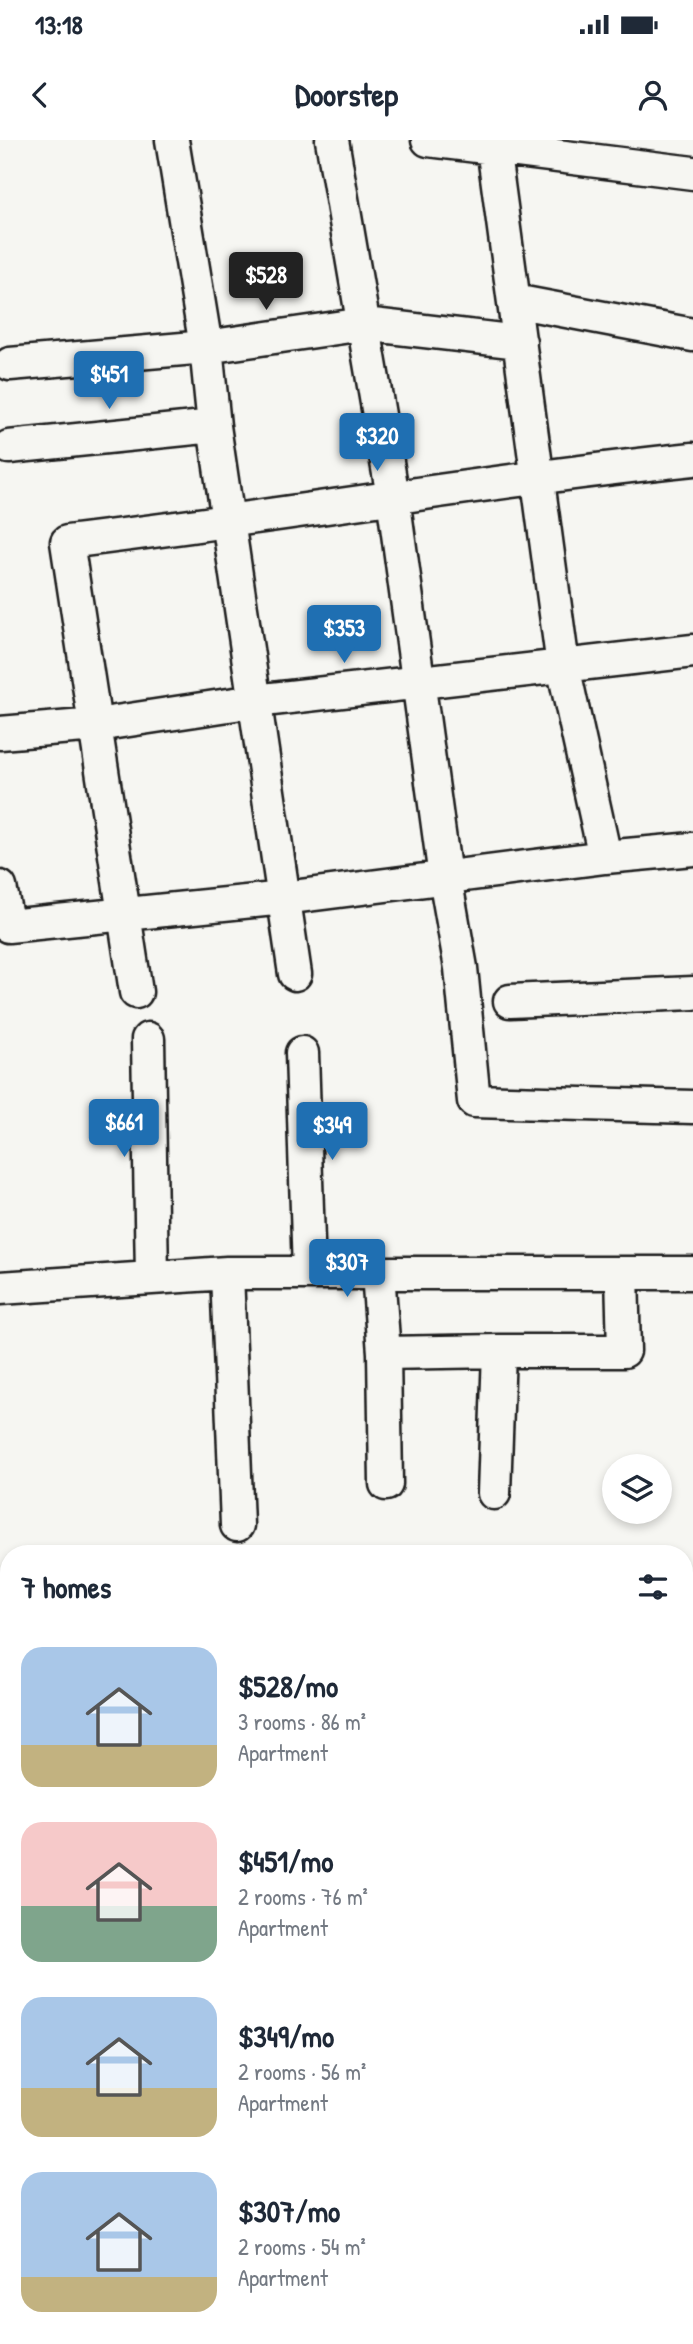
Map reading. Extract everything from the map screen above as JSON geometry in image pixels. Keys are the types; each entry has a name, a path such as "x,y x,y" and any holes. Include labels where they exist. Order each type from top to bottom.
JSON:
{"street":[{"path":"172,140 206,347 215,426 295,974"},
{"path":"332,140 393,497 445,877 461,968 474,1101 693,1107"},
{"path":"428,140 693,173"},
{"path":"493,147 564,666 605,857"},
{"path":"514,301 693,335"},
{"path":"10,364 206,347 364,324 520,342"},
{"path":"9,447 215,426"},
{"path":"136,992 67,542 229,523 538,475 693,458"},
{"path":"0,733 96,724 255,701 693,651"},
{"path":"0,887 8,926 284,898 605,857 693,849"},
{"path":"510,1001 693,993"},
{"path":"148,1039 152,1278"},
{"path":"302,1053 309,1273"},
{"path":"227,1273 237,1525"},
{"path":"0,1288 227,1273 693,1273"},
{"path":"378,1273 384,1353 386,1484"},
{"path":"384,1353 624,1351 622,1273"},
{"path":"494,1493 499,1351"},
{"path":"0,1671 0,1686"}]}
